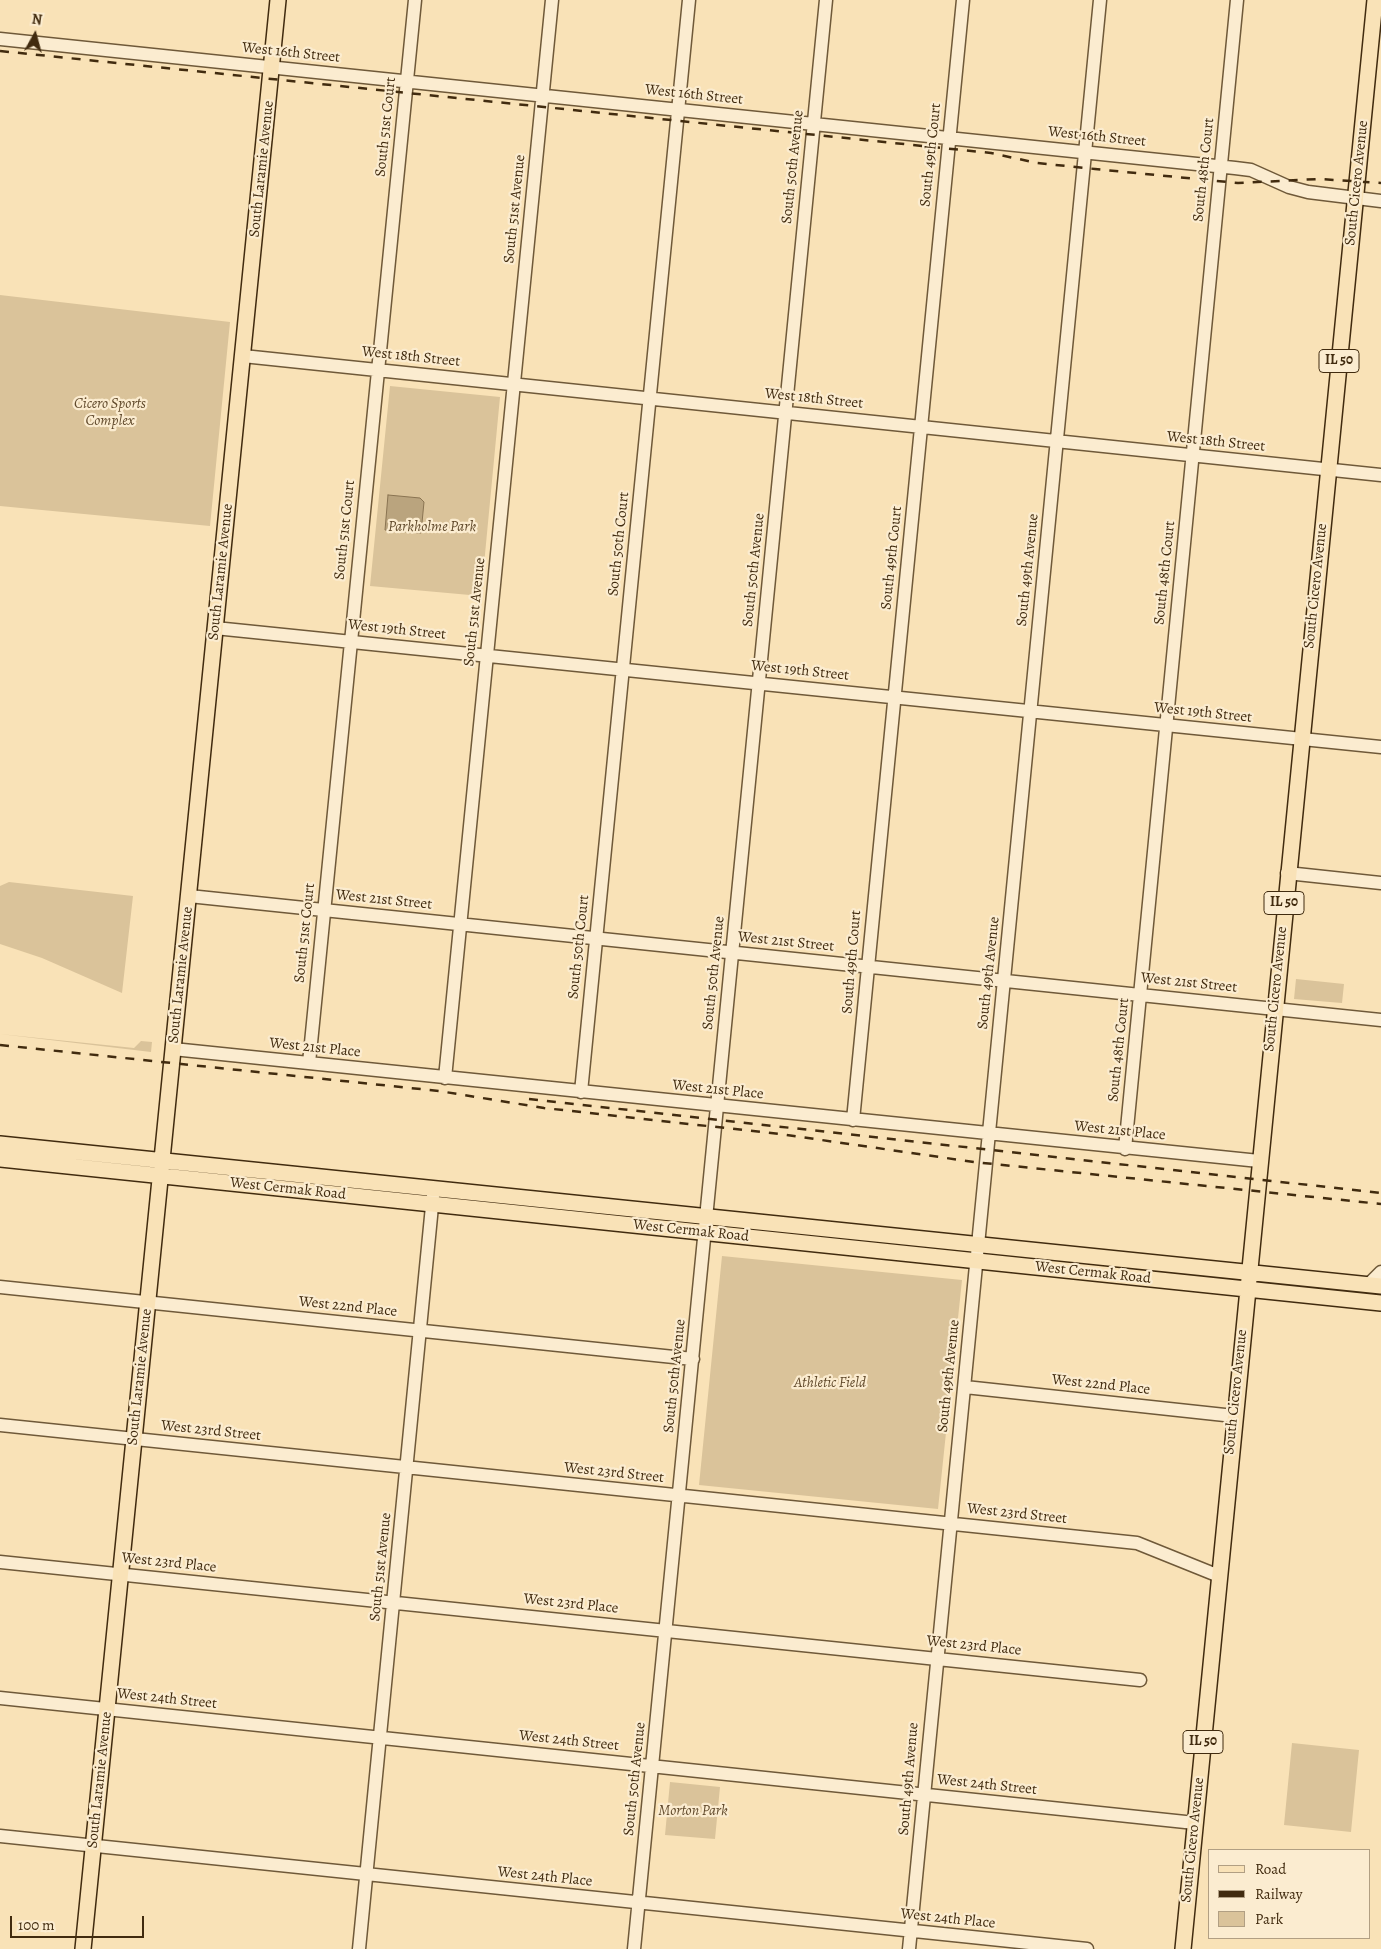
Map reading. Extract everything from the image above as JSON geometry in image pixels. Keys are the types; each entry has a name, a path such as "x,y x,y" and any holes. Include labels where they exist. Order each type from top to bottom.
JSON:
{"main road":[{"name":"South Laramie Avenue","path":"83,1949 278,0"},
{"name":"South Cicero Avenue","path":"1183,1949 1300,739 1355,199 1375,60 1375,0"},
{"name":"West Cermak Road","path":"0,1144 160,1168 433,1204 705,1232 1248,1272 1375,1285"},
{"name":"West Cermak Road","path":"0,1159 160,1168 434,1188 706,1217 1246,1289 1381,1303"}],"street":[{"name":"South 51st Court","path":"309,1063 415,0"},
{"name":"South 51st Avenue","path":"445,1078 552,0"},
{"name":"South 50th Court","path":"582,1092 689,0"},
{"name":"South 50th Avenue","path":"634,1949 826,0"},
{"name":"South 49th Court","path":"854,1120 963,0"},
{"name":"South 49th Avenue","path":"909,1949 950,1523 979,1253 1100,0"},
{"name":"South 48th Court","path":"1125,1148 1237,0"},
{"name":"West 16th Street","path":"0,39 1221,166 1251,170 1289,187 1308,192 1381,201"},
{"name":"West 18th Street","path":"243,356 1381,475"},
{"name":"West 19th Street","path":"215,628 1381,747"},
{"path":"1287,874 1381,883"},
{"name":"West 21st Street","path":"189,896 1381,1020"},
{"name":"West 21st Place","path":"173,1049 1259,1161"},
{"name":"South 51st Avenue","path":"359,1949 434,1188"},
{"path":"1375,1285 1381,1272"},
{"name":"West 22nd Place","path":"0,1287 693,1358"},
{"name":"West 22nd Place","path":"964,1387 1234,1416"},
{"name":"West 23rd Street","path":"0,1425 1137,1543 1219,1576"},
{"name":"West 23rd Place","path":"0,1562 1140,1680"},
{"name":"West 24th Street","path":"0,1698 1195,1823"},
{"name":"West 24th Place","path":"0,1836 1087,1949"}],"green space":[{"name":"Cicero Sports Complex","path":"0,295 230,322 210,526 0,506"},
{"name":"Parkholme Park","path":"390,386 500,397 481,596 370,586"},
{"path":"9,882 133,896 122,993 42,958 0,944 0,886"},
{"path":"1296,979 1344,984 1342,1003 1294,999"},
{"path":"0,1034 134,1048 141,1041 152,1042 151,1052"},
{"name":"Athletic Field","path":"722,1256 962,1280 938,1509 699,1485"},
{"path":"1292,1743 1359,1750 1351,1832 1284,1825"},
{"name":"Morton Park","path":"670,1782 720,1787 715,1839 665,1835"}],"shaded area":[{"path":"388,495 420,498 424,502 421,533 385,530"}],"railway":[{"path":"0,51 991,153 1037,163 1238,183 1319,179 1381,183"},
{"path":"0,1045 439,1091 544,1108 780,1134 974,1162 1381,1204"},
{"path":"529,1099 1381,1193"}]}
